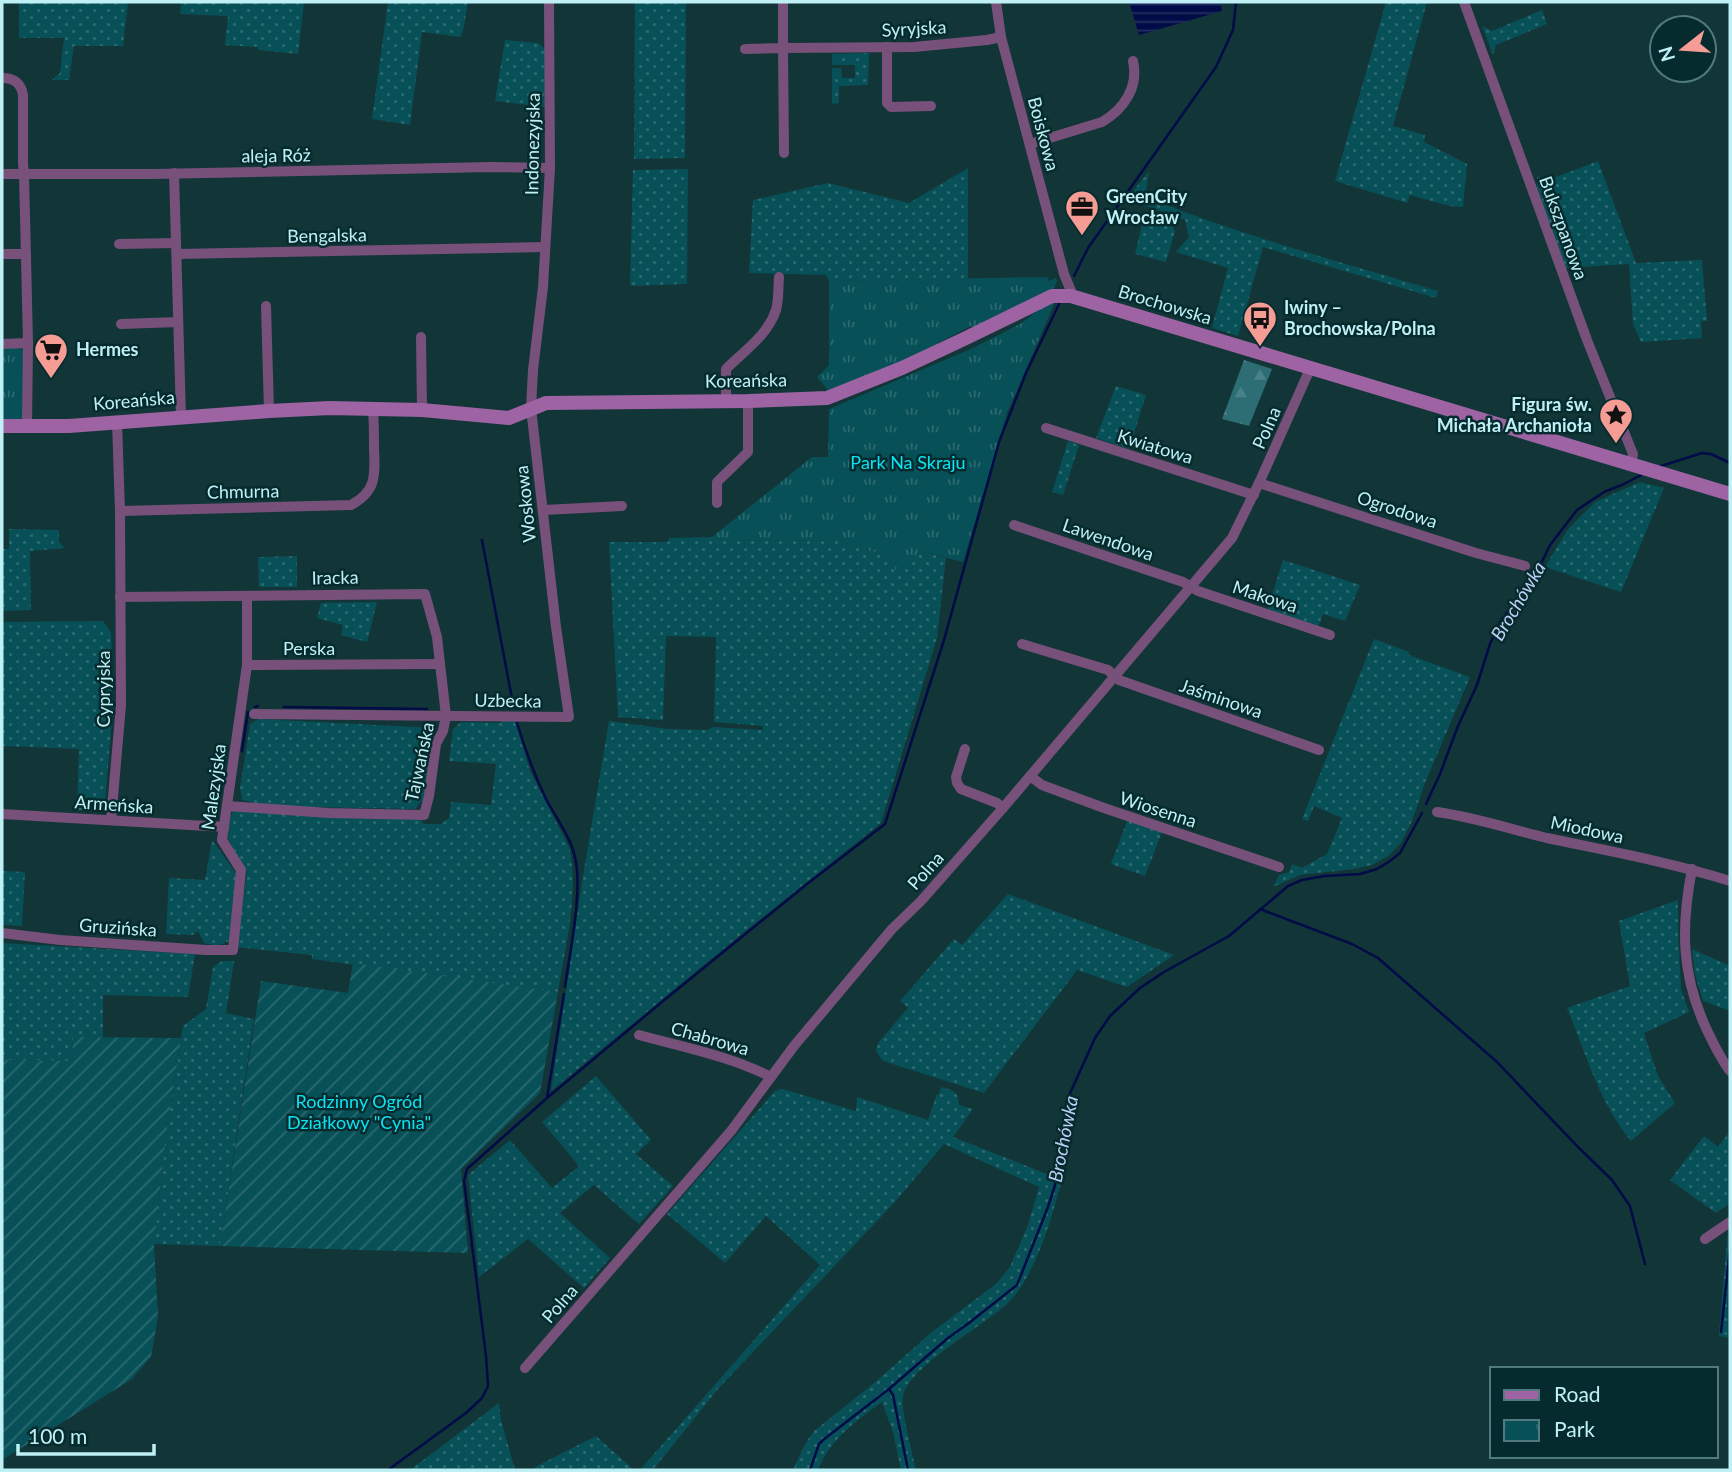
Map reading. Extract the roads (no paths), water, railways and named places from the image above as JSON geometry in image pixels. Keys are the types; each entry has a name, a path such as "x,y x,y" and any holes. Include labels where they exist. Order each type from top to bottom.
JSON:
{"street":[{"name":"Indonezyjska","path":"543,286 550,168 549,2"},
{"path":"783,2 784,153"},
{"name":"Boiskowa","path":"996,2 1001,37 1071,296"},
{"name":"Bukszpanowa","path":"1464,2 1587,340 1633,454 1630,465"},
{"name":"Syryjska","path":"745,50 887,47 1001,37"},
{"path":"887,47 887,103 891,107 931,106"},
{"path":"1031,148 1112,116 1123,106 1132,90 1133,61"},
{"path":"3,78 17,82 23,95 27,426"},
{"name":"aleja Róż","path":"2,174 550,168"},
{"path":"174,173 181,417"},
{"name":"Bengalska","path":"118,244 176,249 545,247"},
{"path":"2,254 26,254"},
{"path":"726,401 726,369 771,322 776,310 779,277"},
{"name":"Woskowa","path":"543,286 531,408 569,717"},
{"name":"Brochowska","path":"1052,296 1071,296 1730,494"},
{"name":"Koreańska","path":"2,426 69,426 330,408 462,412 501,418 515,416 546,403 827,398 902,368 1052,296"},
{"path":"266,306 269,411"},
{"path":"121,324 178,322"},
{"path":"421,337 422,410"},
{"path":"2,344 28,343"},
{"name":"Polna","path":"525,1368 731,1131 794,1046 892,929 921,901 1003,808 1232,538 1310,369"},
{"path":"717,503 717,482 748,452 748,401"},
{"name":"Chmurna","path":"120,511 351,505 370,489 375,475 373,409"},
{"path":"117,422 120,511"},
{"name":"Kwiatowa","path":"1046,428 1254,495"},
{"name":"Ogrodowa","path":"1259,483 1476,553 1525,566"},
{"path":"544,510 622,506"},
{"name":"Cypryjska","path":"111,820 121,720 120,511"},
{"name":"Lawendowa","path":"1014,525 1184,582 1191,587"},
{"name":"Makowa","path":"1191,587 1331,635"},
{"name":"Iracka","path":"120,597 425,594 437,637 446,716"},
{"path":"247,597 247,665"},
{"name":"Jaśminowa","path":"1022,644 1108,670 1119,680 1319,750"},
{"name":"Perska","path":"247,665 440,664"},
{"name":"Malezyjska","path":"233,950 241,870 222,840 247,665"},
{"name":"Uzbecka","path":"254,714 569,717"},
{"name":"Tajwańska","path":"228,806 329,813 424,815 436,744 443,731 446,716"},
{"path":"965,749 956,777 957,783 961,789 1003,808"},
{"name":"Wiosenna","path":"1030,776 1042,785 1104,808 1279,867"},
{"name":"Miodowa","path":"1437,812 1692,869 1730,881"},
{"name":"Armeńska","path":"2,814 224,827"},
{"path":"1692,869 1686,901 1688,977 1700,1016 1730,1071"},
{"name":"Gruzińska","path":"2,933 60,940 233,950"},
{"name":"Chabrowa","path":"639,1035 705,1052 771,1077"},
{"path":"1704,1239 1730,1222"}],"waterway":[{"path":"1074,276 1088,248 1216,67 1233,30 1236,2"},
{"path":"388,1470 466,1413 482,1398 488,1386 464,1181 467,1169 663,1001 885,824 944,640 999,442 1026,373 1060,302"},
{"name":"Brochówka","path":"1661,466 1702,453 1730,463"},
{"name":"Brochówka","path":"1426,804 1477,685 1500,622 1535,576 1550,545 1577,510 1604,492 1641,475"},
{"path":"482,540 513,704"},
{"path":"284,707 427,709"},
{"path":"242,751 248,712"},
{"path":"517,723 546,799 566,834 575,857 577,904 565,987"},
{"name":"Brochówka","path":"810,1470 823,1440 1017,1285 1055,1185 1067,1100 1095,1038 1110,1016 1140,988 1229,936 1288,886 1324,876 1360,874 1377,869 1390,861 1400,853 1422,813"},
{"path":"1260,909 1352,944 1378,958 1497,1062 1612,1180 1630,1206 1645,1264"},
{"path":"547,1098 564,994"},
{"path":"1721,1332 1730,1249"},
{"path":"889,1389 893,1395 908,1470"}],"place":[{"name":"GreenCity Wrocław","path":"1082,237"},
{"name":"Iwiny – Brochowska/Polna","path":"1260,348"},
{"name":"Hermes","path":"51,380"},
{"name":"Figura św. Michała Archanioła","path":"1616,445"}],"park label":[{"name":"Park Na Skraju","path":"908,463"},
{"name":"Rodzinny Ogród Działkowy \"Cynia\"","path":"359,1112"}]}
